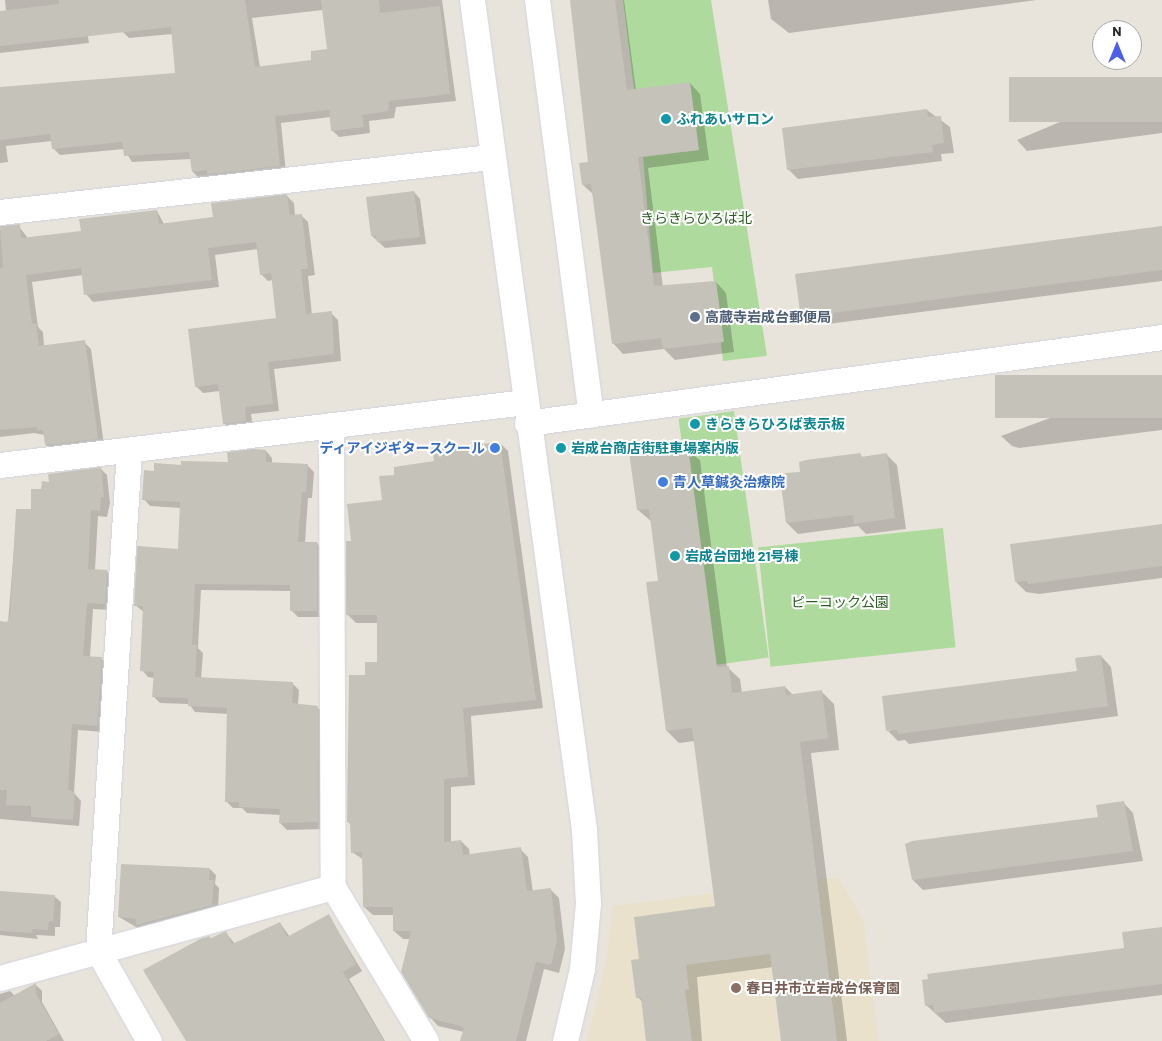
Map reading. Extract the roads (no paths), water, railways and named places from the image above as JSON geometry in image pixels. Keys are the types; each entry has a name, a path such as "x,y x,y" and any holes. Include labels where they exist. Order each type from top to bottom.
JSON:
{"street":[{"path":"472,0 526,413 584,830 588,903 582,969 564,1041"},
{"path":"537,0 591,415"},
{"path":"0,212 492,156"},
{"path":"0,465 331,425 526,413 591,415 1162,337"},
{"path":"331,425 333,887 426,1041"},
{"path":"129,450 98,951 149,1041"},
{"path":"0,978 333,887"}],"place":[{"name":"ふれあいサロン","path":"666,119"},
{"name":"高蔵寺岩成台郵便局","path":"695,317"},
{"name":"きらきらひろば表示板","path":"695,424"},
{"name":"ディアイジギタースクール","path":"495,448"},
{"name":"岩成台商店街駐車場案内版","path":"561,448"},
{"name":"青人草鍼灸治療院","path":"663,482"},
{"name":"岩成台団地 21号棟","path":"675,556"},
{"name":"春日井市立岩成台保育園","path":"736,988"}],"park label":[{"name":"きらきらひろば北","path":"696,218"},
{"name":"ピーコック公園","path":"840,602"}]}
